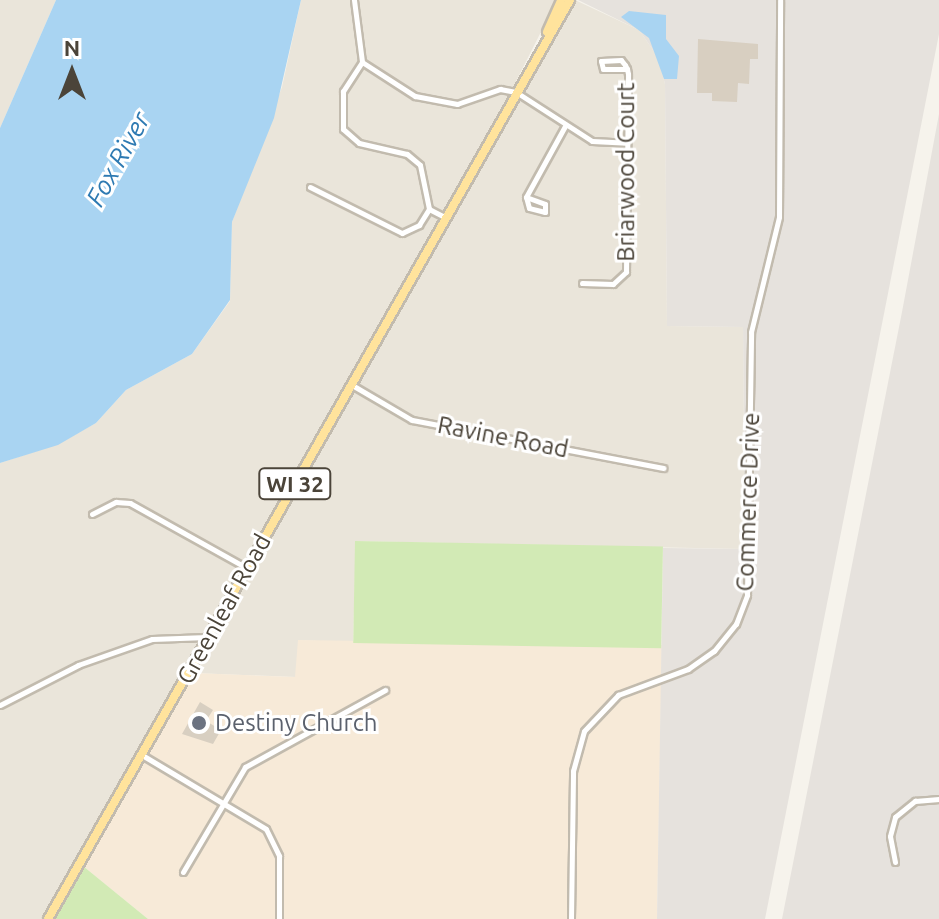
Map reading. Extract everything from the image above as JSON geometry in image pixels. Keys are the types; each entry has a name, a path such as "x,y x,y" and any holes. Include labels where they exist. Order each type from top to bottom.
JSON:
{"main road":[{"name":"Greenleaf Road","path":"541,48 561,0"},
{"name":"Greenleaf Road","path":"48,919 570,0"}],"street":[{"path":"310,187 402,233 419,225 429,209 420,165 407,154 349,138 343,129 343,91 362,62 354,0"},
{"name":"Commerce Drive","path":"571,919 573,771 584,731 618,695 709,655 733,629 747,595 751,332 779,217 780,0"},
{"name":"Briarwood Court","path":"582,283 613,284 625,275 627,69 619,59 600,64 603,69 627,69"},
{"path":"362,62 415,96 443,104 500,89 516,92 565,126 596,142 627,143"},
{"path":"526,197 565,126"},
{"path":"429,209 445,217"},
{"name":"Ravine Road","path":"351,385 412,420 663,468"},
{"path":"92,514 116,502 130,503 247,568"},
{"path":"0,705 78,665 152,639 207,637"},
{"path":"183,872 247,766 385,690"},
{"path":"141,755 261,824 274,841 279,919"},
{"path":"895,862 890,836 895,817 915,801 939,799"}],"shaded area":[{"path":"0,0 56,0 0,128"},
{"path":"301,0 557,0 500,113 43,919 0,919 0,463 58,444 96,423 126,390 192,354 230,301 232,222 282,87"},
{"path":"575,0 639,30 658,57 665,84 667,326 743,327 745,549 356,541 353,643 299,640 296,677 193,673"},
{"path":"578,0 939,0 939,34 765,919 657,919 663,548 745,549 743,327 667,326 665,84 658,57 639,30"},
{"path":"939,114 939,919 782,919 902,312"},
{"path":"298,640 662,645 657,919 148,919 83,866 193,673 295,677"}],"green space":[{"path":"355,541 663,546 661,648 353,643"},
{"path":"83,866 148,919 51,919"}],"water":[{"name":"Fox River","path":"56,0 301,0 274,118 232,222 230,300 192,354 126,390 96,423 58,445 0,463 0,128"},
{"path":"629,11 666,15 666,39 679,56 677,79 664,79 649,38 621,17"}],"building":[{"path":"698,39 758,44 758,59 750,59 749,84 738,83 737,102 712,101 712,93 697,93"},
{"name":"Destiny Church","path":"200,702 213,710 206,721 221,730 213,744 182,734"}],"place":[{"name":"Destiny Church","path":"199,723"}]}
